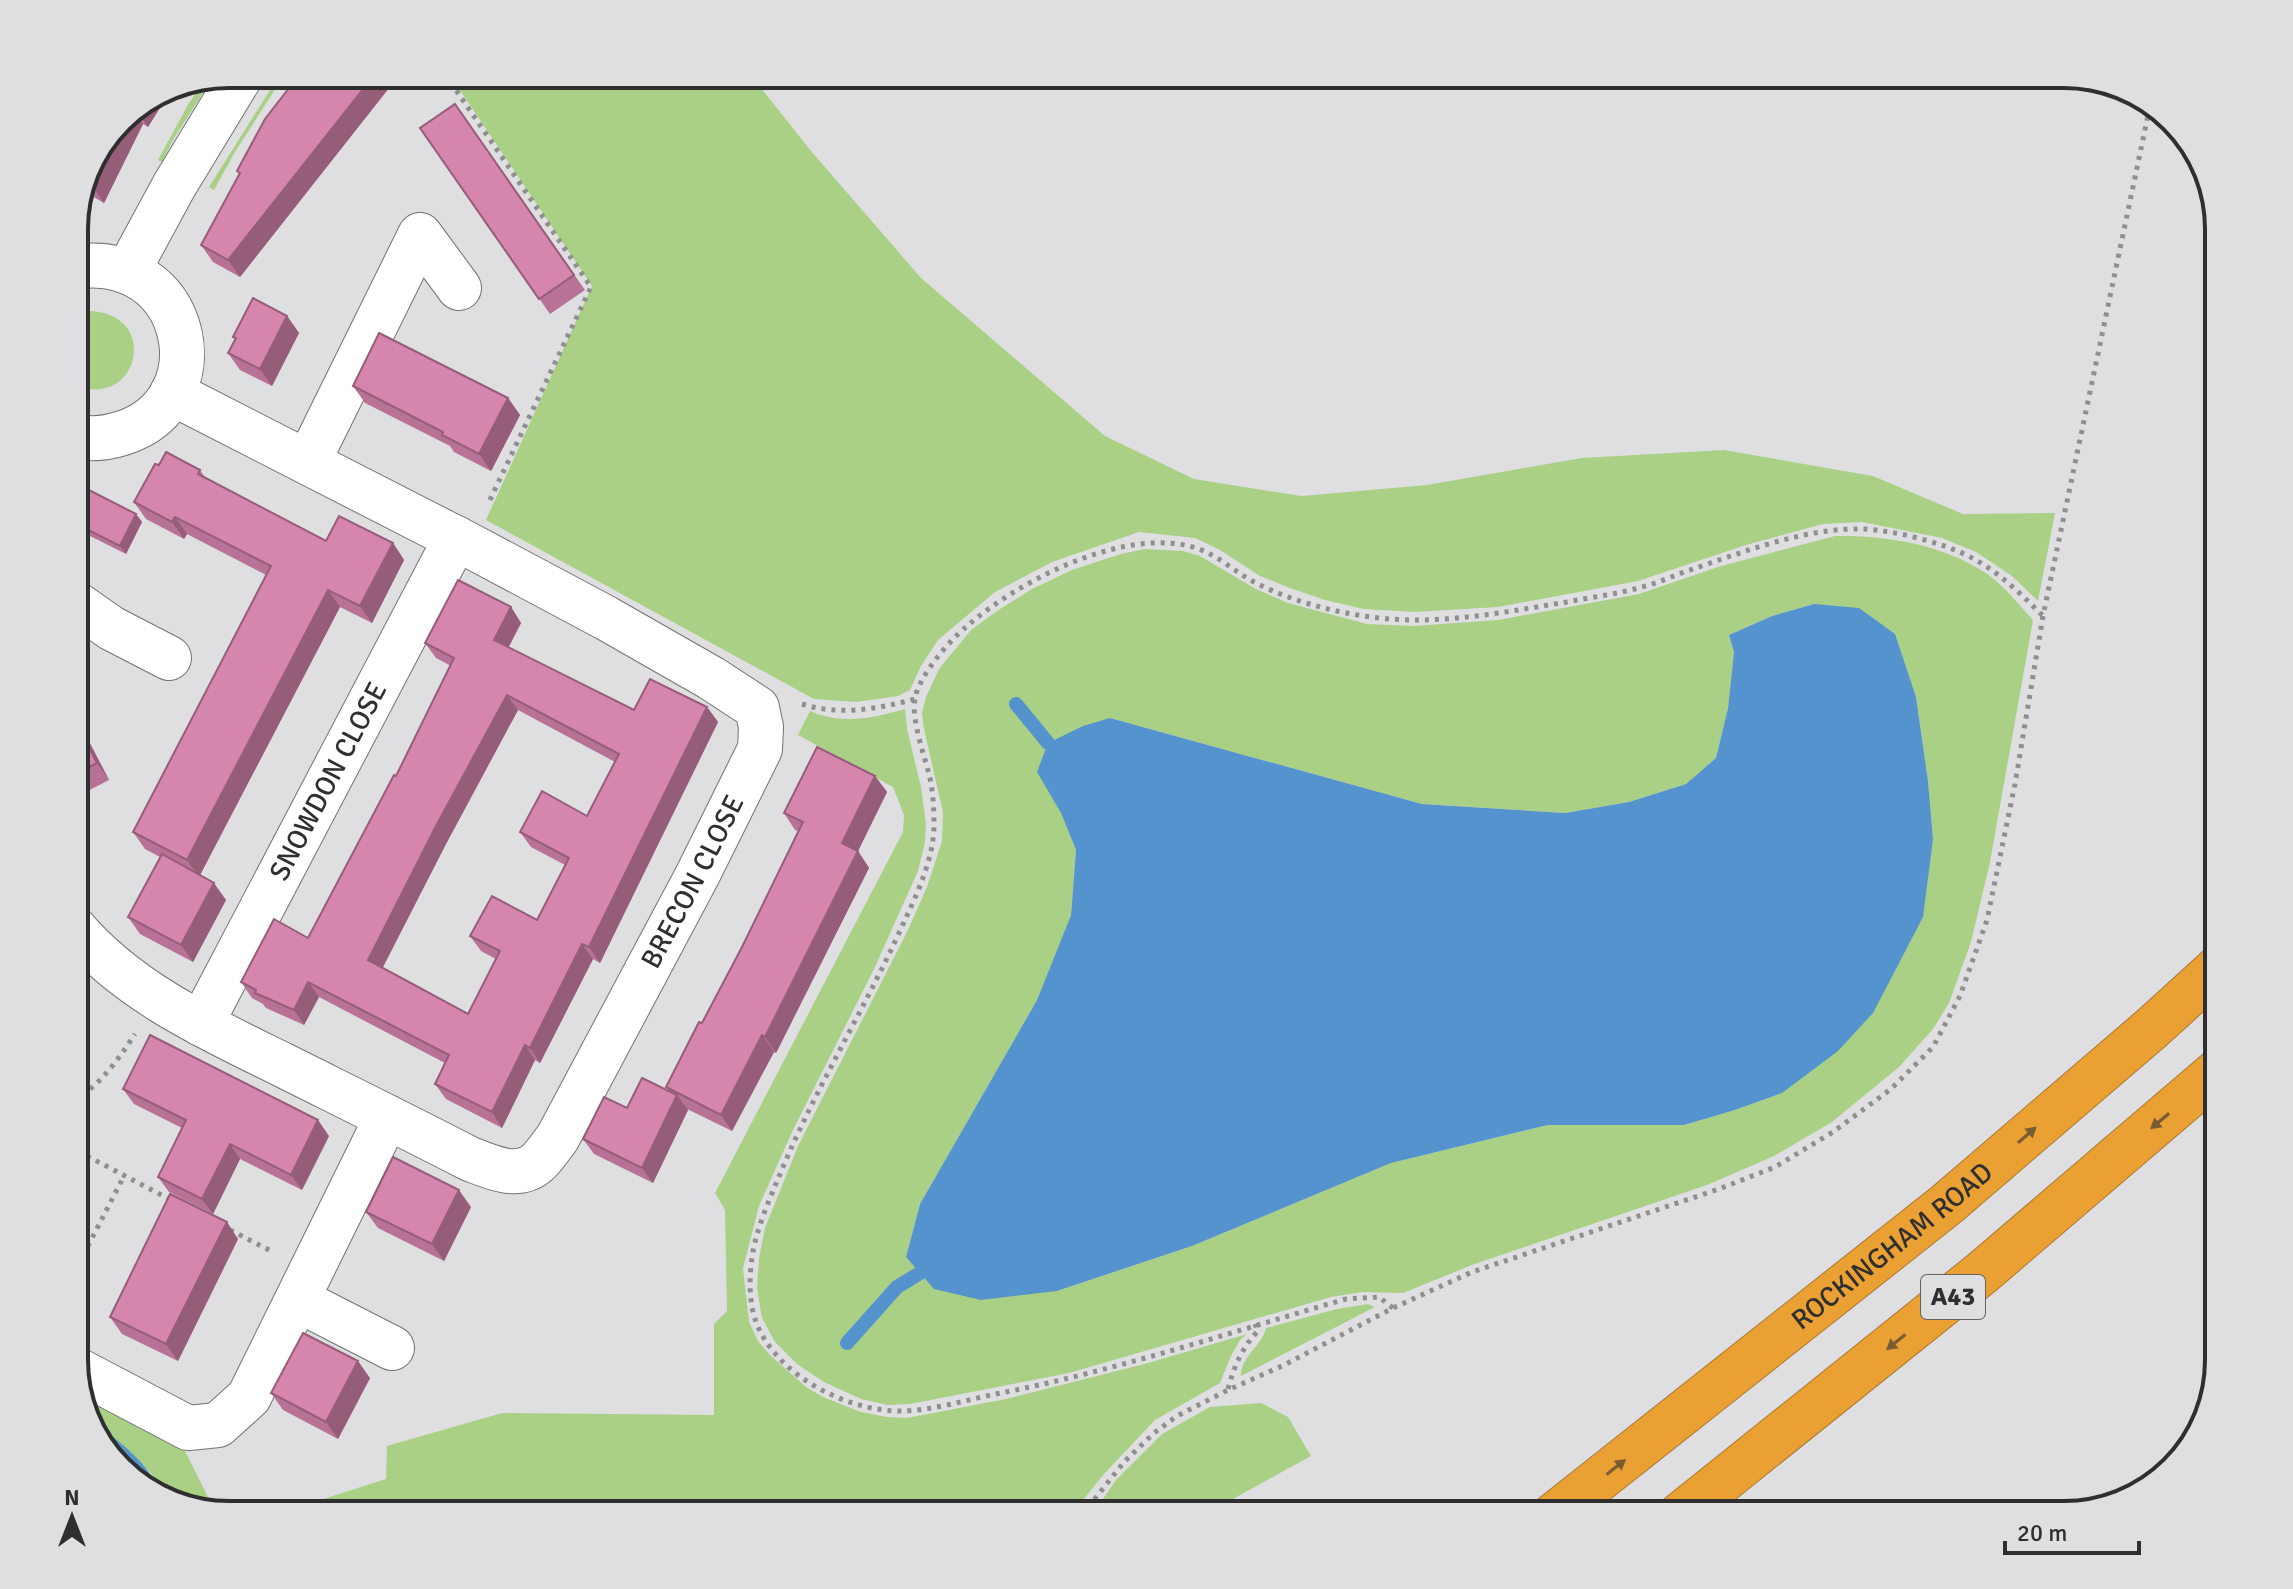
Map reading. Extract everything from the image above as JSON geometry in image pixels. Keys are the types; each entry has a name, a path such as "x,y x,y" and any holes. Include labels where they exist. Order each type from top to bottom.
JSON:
{"highway":[{"name":"ROCKINGHAM ROAD","path":"1572,1501 1947,1204 2205,980"},
{"name":"A43","path":"1697,1501 1983,1272 2205,1082"}],"street":[{"path":"128,271 174,186 234,88"},
{"path":"308,462 420,235 459,288"},
{"path":"88,266 102,264 128,271 153,285 171,308 181,336 181,365 172,393 156,414 134,429 108,438 88,438"},
{"path":"172,393 462,541 711,678 757,708"},
{"name":"SNOWDON CLOSE","path":"201,1024 462,541"},
{"path":"88,612 111,628 169,658"},
{"name":"BRECON CLOSE","path":"88,944 140,989 201,1024 470,1159 497,1170 519,1172 536,1164 558,1137 698,874 760,749 761,727 757,708"},
{"path":"89,1376 188,1428 218,1425 249,1397 387,1117"},
{"path":"305,1286 392,1348"}],"path":[{"path":"455,88 591,287 462,541"},
{"path":"1093,1501 1124,1462 1177,1416 1472,1272 1719,1189 1775,1167 1833,1132 1891,1089 1933,1047 1960,996 1987,920 2015,784 2043,616 2148,116"},
{"path":"1393,1308 1379,1297 1346,1299 1122,1365 907,1411 869,1409 843,1401 811,1384 771,1348 755,1321 750,1290 752,1258 769,1200 792,1145 904,923 922,878 934,835 930,780 919,738 915,699 937,657 950,641 1001,599 1056,569 1141,542 1168,542 1197,548 1255,582 1308,603 1366,617 1415,620 1532,608 1645,587 1801,536 1833,530 1866,529 1937,544 1974,559 2018,591 2043,616"},
{"path":"757,708 783,698 813,708 854,711 915,699"},
{"path":"88,1092 107,1073 158,999"},
{"path":"88,1157 178,1203"},
{"path":"88,1246 124,1176"},
{"path":"218,1224 305,1286"},
{"path":"1228,1390 1233,1368 1258,1331 1255,1324"}],"green space":[{"path":"271,88 276,88 214,190 209,187"},
{"path":"458,88 761,88 921,278 1105,436 1194,479 1301,496 1427,485 1582,458 1724,450 1873,476 1963,514 2055,513 2038,601 2012,576 1976,552 1942,538 1862,522 1823,524 1746,545 1638,581 1498,607 1415,612 1364,609 1325,600 1260,576 1195,538 1139,532 1052,562 995,592 938,640 910,690 898,696 856,702 814,699 486,520 592,286"},
{"path":"204,90 162,162 158,160 197,92"},
{"path":"88,312 112,316 127,327 133,343 133,359 126,374 114,385 88,388"},
{"path":"1835,536 1873,537 1912,543 1950,554 1984,572 1998,582 2033,620 1990,862 1971,942 1949,1003 1933,1029 1899,1067 1832,1122 1774,1156 1707,1185 1472,1265 1403,1293 1362,1292 1331,1297 1069,1373 910,1404 888,1405 861,1399 824,1382 797,1364 775,1342 762,1318 757,1289 765,1228 798,1146 927,887 942,841 943,812 922,713 939,669 971,630 1032,589 1072,570 1145,549 1183,551 1200,556 1256,589 1288,603 1367,624 1413,626 1498,620 1639,594 1721,566","holes":["1814,604 1916,697 1933,839 1782,1093 1684,1125 1548,1125 1391,1163 1192,1246 1057,1291 935,1289 906,1257 920,1204 1037,1000 1071,915 1076,850 1061,813 1110,718 1422,804 1565,813 1629,802 1686,784 1716,758 1728,708 1734,652 1729,635 1772,616"]},
{"path":"905,709 921,787 925,842 918,871 874,969 793,1130 759,1206 743,1268 749,1322 758,1341 806,1387 861,1412 887,1417 907,1418 1006,1399 1247,1334 1231,1356 1220,1383 1155,1420 1082,1501 317,1501 386,1479 387,1446 502,1413 714,1415 714,1324 727,1311 725,1210 715,1193 903,832 904,815 893,787 798,735 810,711 834,718 869,717"},
{"path":"1368,1304 1375,1307 1241,1376 1244,1363 1266,1328"},
{"path":"94,1401 179,1439 209,1500 175,1490 153,1478 113,1439"},
{"path":"1261,1403 1288,1417 1311,1456 1231,1500 1102,1501 1116,1480 1162,1434 1210,1407"}],"water":[{"path":"1814,604 1859,608 1895,634 1916,697 1933,839 1923,917 1873,1013 1838,1051 1782,1093 1684,1125 1548,1125 1391,1163 1192,1246 1057,1291 981,1300 934,1289 906,1257 920,1204 1037,1000 1071,915 1076,850 1061,813 1037,772 1048,743 1083,726 1110,718 1422,804 1565,813 1629,802 1686,784 1716,758 1728,708 1734,652 1729,635 1772,616"},
{"path":"110,1435 130,1451 152,1477 129,1460"}],"building":[{"path":"289,88 364,88 228,260 201,245 265,119"},
{"path":"455,104 574,275 539,299 420,128"},
{"path":"253,298 287,316 260,369 228,353"},
{"path":"379,333 508,398 479,454 353,386"},
{"path":"166,452 200,470 198,474 326,541 339,516 393,543 360,606 328,590 187,860 133,832 271,566 175,517 172,522 134,502 155,464 159,465"},
{"path":"88,490 136,514 120,546 88,530"},
{"path":"458,580 511,607 494,640 634,710 650,679 707,707 589,947 582,944 530,1048 525,1045 492,1112 435,1084 449,1055 308,982 294,1010 255,993 256,990 241,982 274,919 308,938 396,776 454,658 425,643","holes":["507,695 619,754 587,816 542,791 520,832 569,858 537,920 492,896 470,936 500,951 468,1014 368,960"]},
{"path":"88,746 97,763 88,768"},
{"path":"817,747 875,776 842,843 858,851 765,1037 762,1035 721,1115 666,1087 742,947 803,822 784,813"},
{"path":"162,854 214,883 181,945 128,917"},
{"path":"150,1035 318,1120 291,1175 230,1144 202,1199 158,1177 186,1120 123,1089"},
{"path":"642,1078 677,1095 642,1168 583,1139 604,1097 627,1108"},
{"path":"393,1157 459,1190 432,1244 366,1212"},
{"path":"170,1194 227,1222 166,1344 110,1317"},
{"path":"303,1333 358,1361 326,1422 271,1393"}],"waterway":[{"path":"1016,704 1048,743"},
{"path":"847,1343 897,1287 920,1273"}]}
